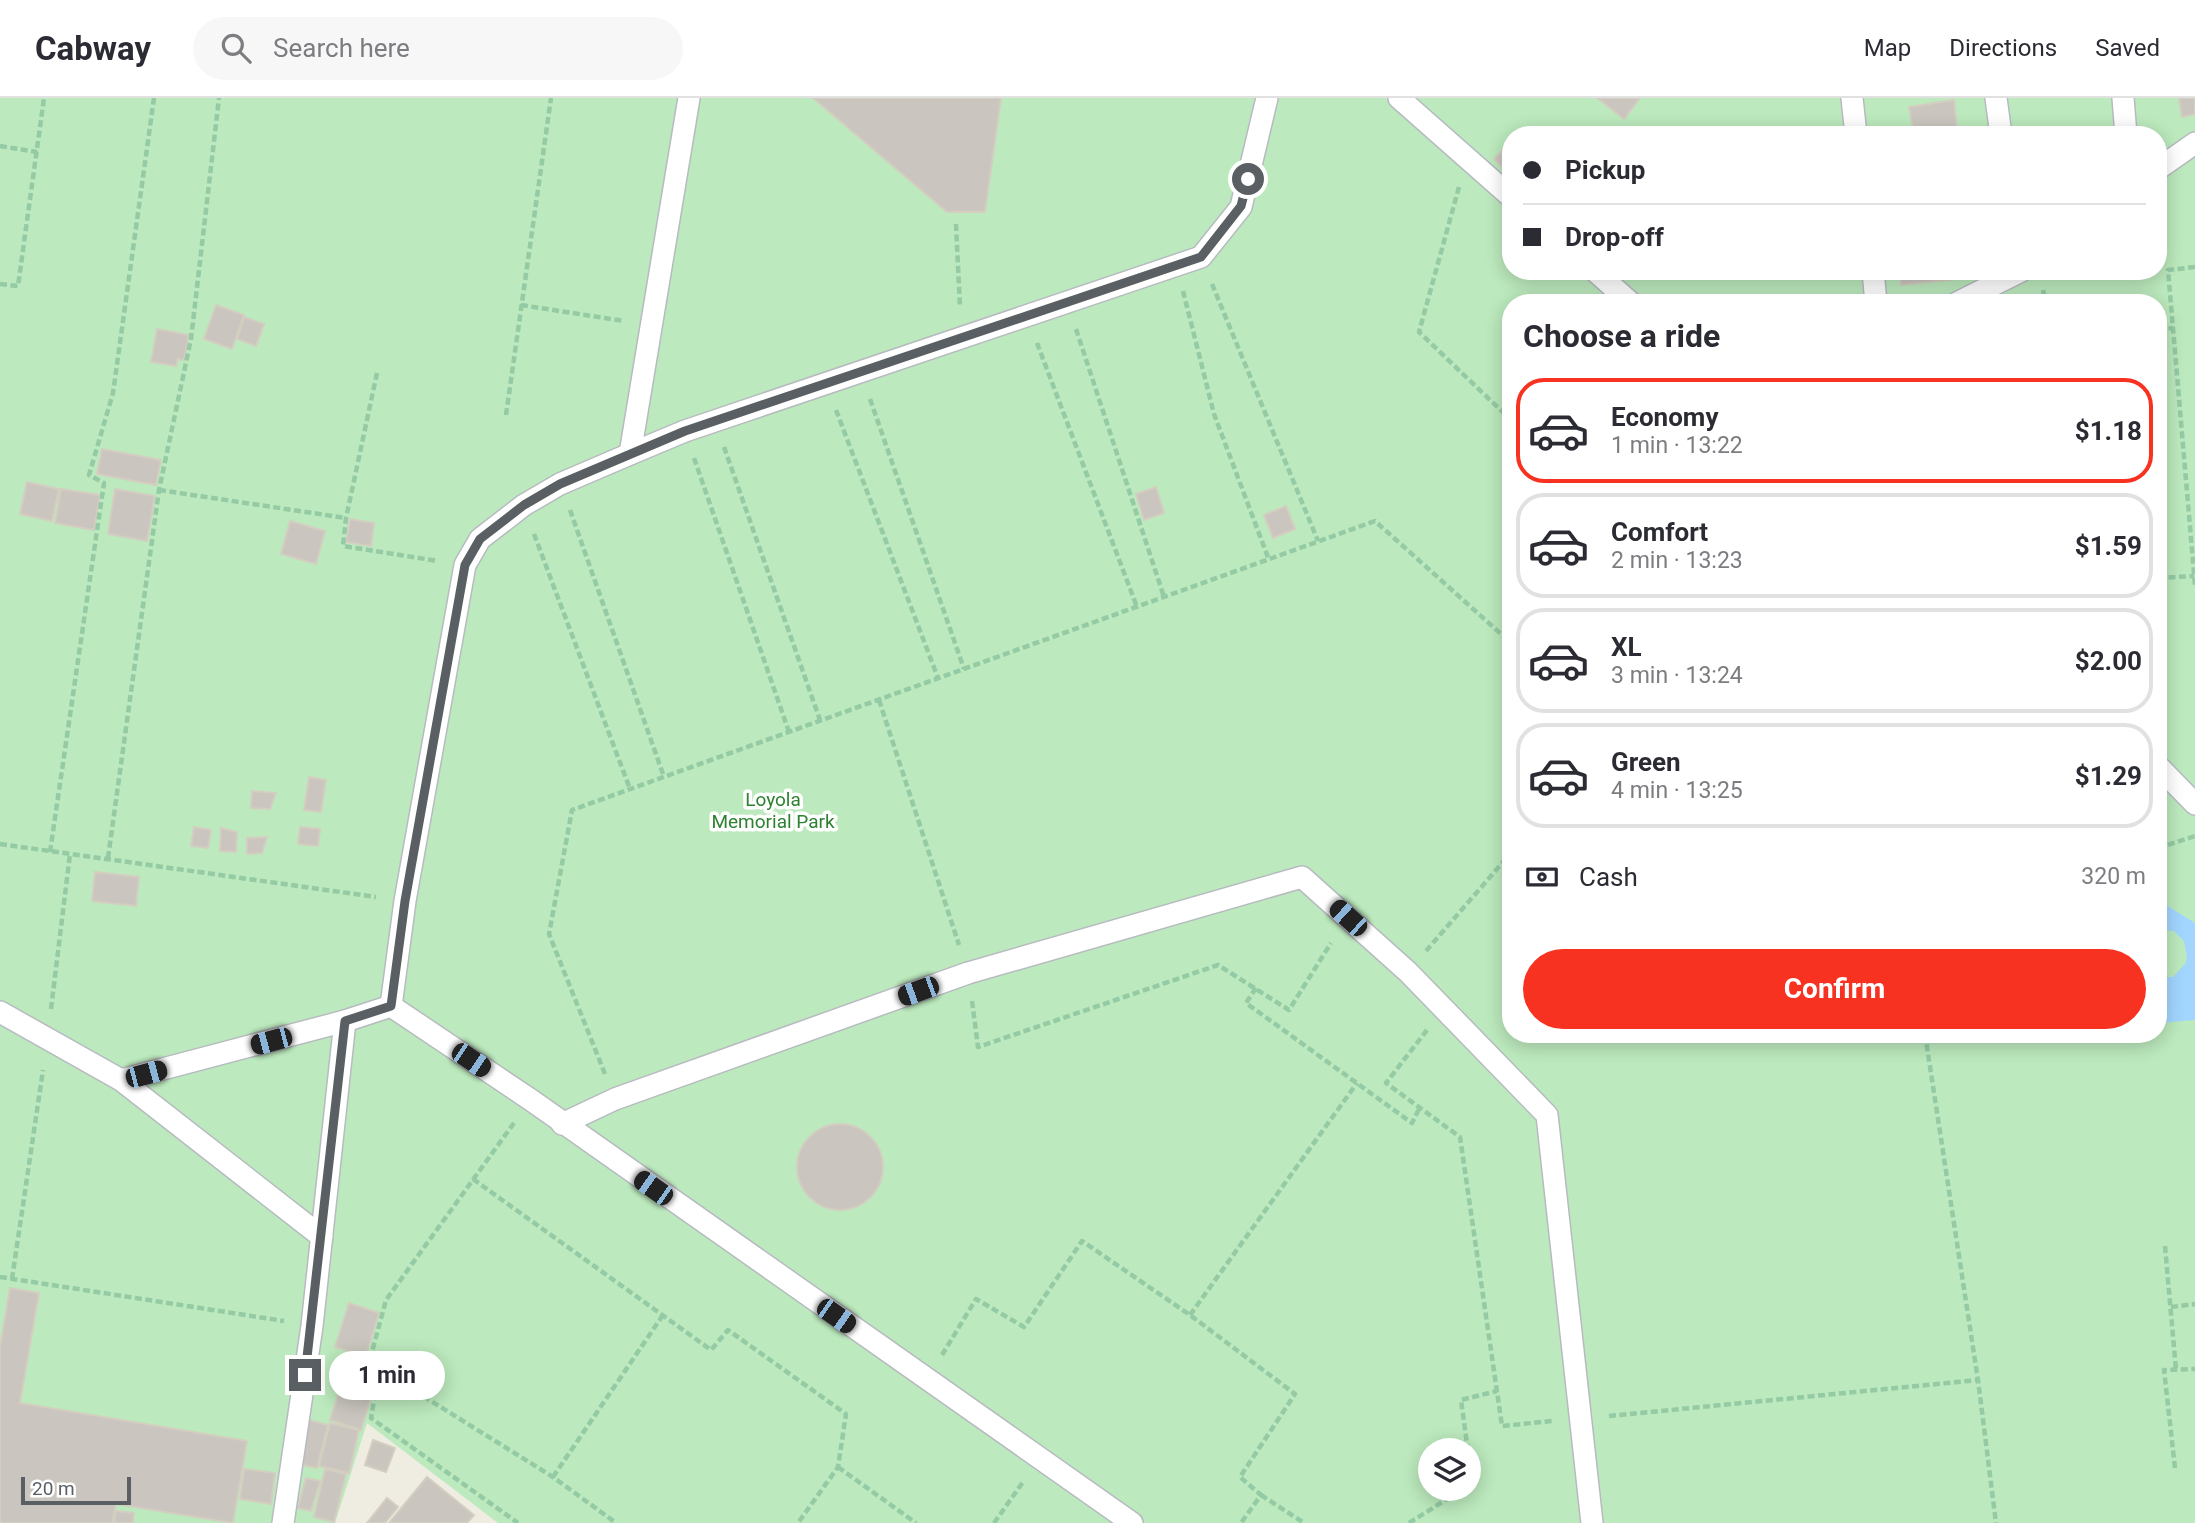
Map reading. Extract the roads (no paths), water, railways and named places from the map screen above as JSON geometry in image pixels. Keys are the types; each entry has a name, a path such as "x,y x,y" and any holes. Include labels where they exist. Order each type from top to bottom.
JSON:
{"lane":[{"path":"630,454 689,98"},
{"path":"391,1006 405,901 465,565 480,539 524,505 560,484 685,431 1201,257 1241,206 1267,98"},
{"path":"1399,98 1502,189"},
{"path":"1852,98 1855,126"},
{"path":"1996,98 2000,126"},
{"path":"2123,98 2125,126"},
{"path":"2167,163 2195,143"},
{"path":"1605,280 1621,294"},
{"path":"1975,294 2003,280"},
{"path":"2167,772 2187,786 2195,804"},
{"path":"562,1124 615,1098 968,973 1302,877 1408,972 1547,1115 1592,1523"},
{"path":"121,1080 345,1021 391,1006"},
{"path":"391,1006 531,1100 1132,1523"},
{"path":"0,1012 121,1080 322,1237"},
{"path":"284,1523 312,1326 345,1021"}],"water":[{"path":"2167,906 2195,923 2195,1020 2167,1022 2167,977 2173,977 2187,958 2184,941 2174,931 2167,931"}],"park label":[{"name":"Loyola Memorial Park","path":"773,810"}]}
